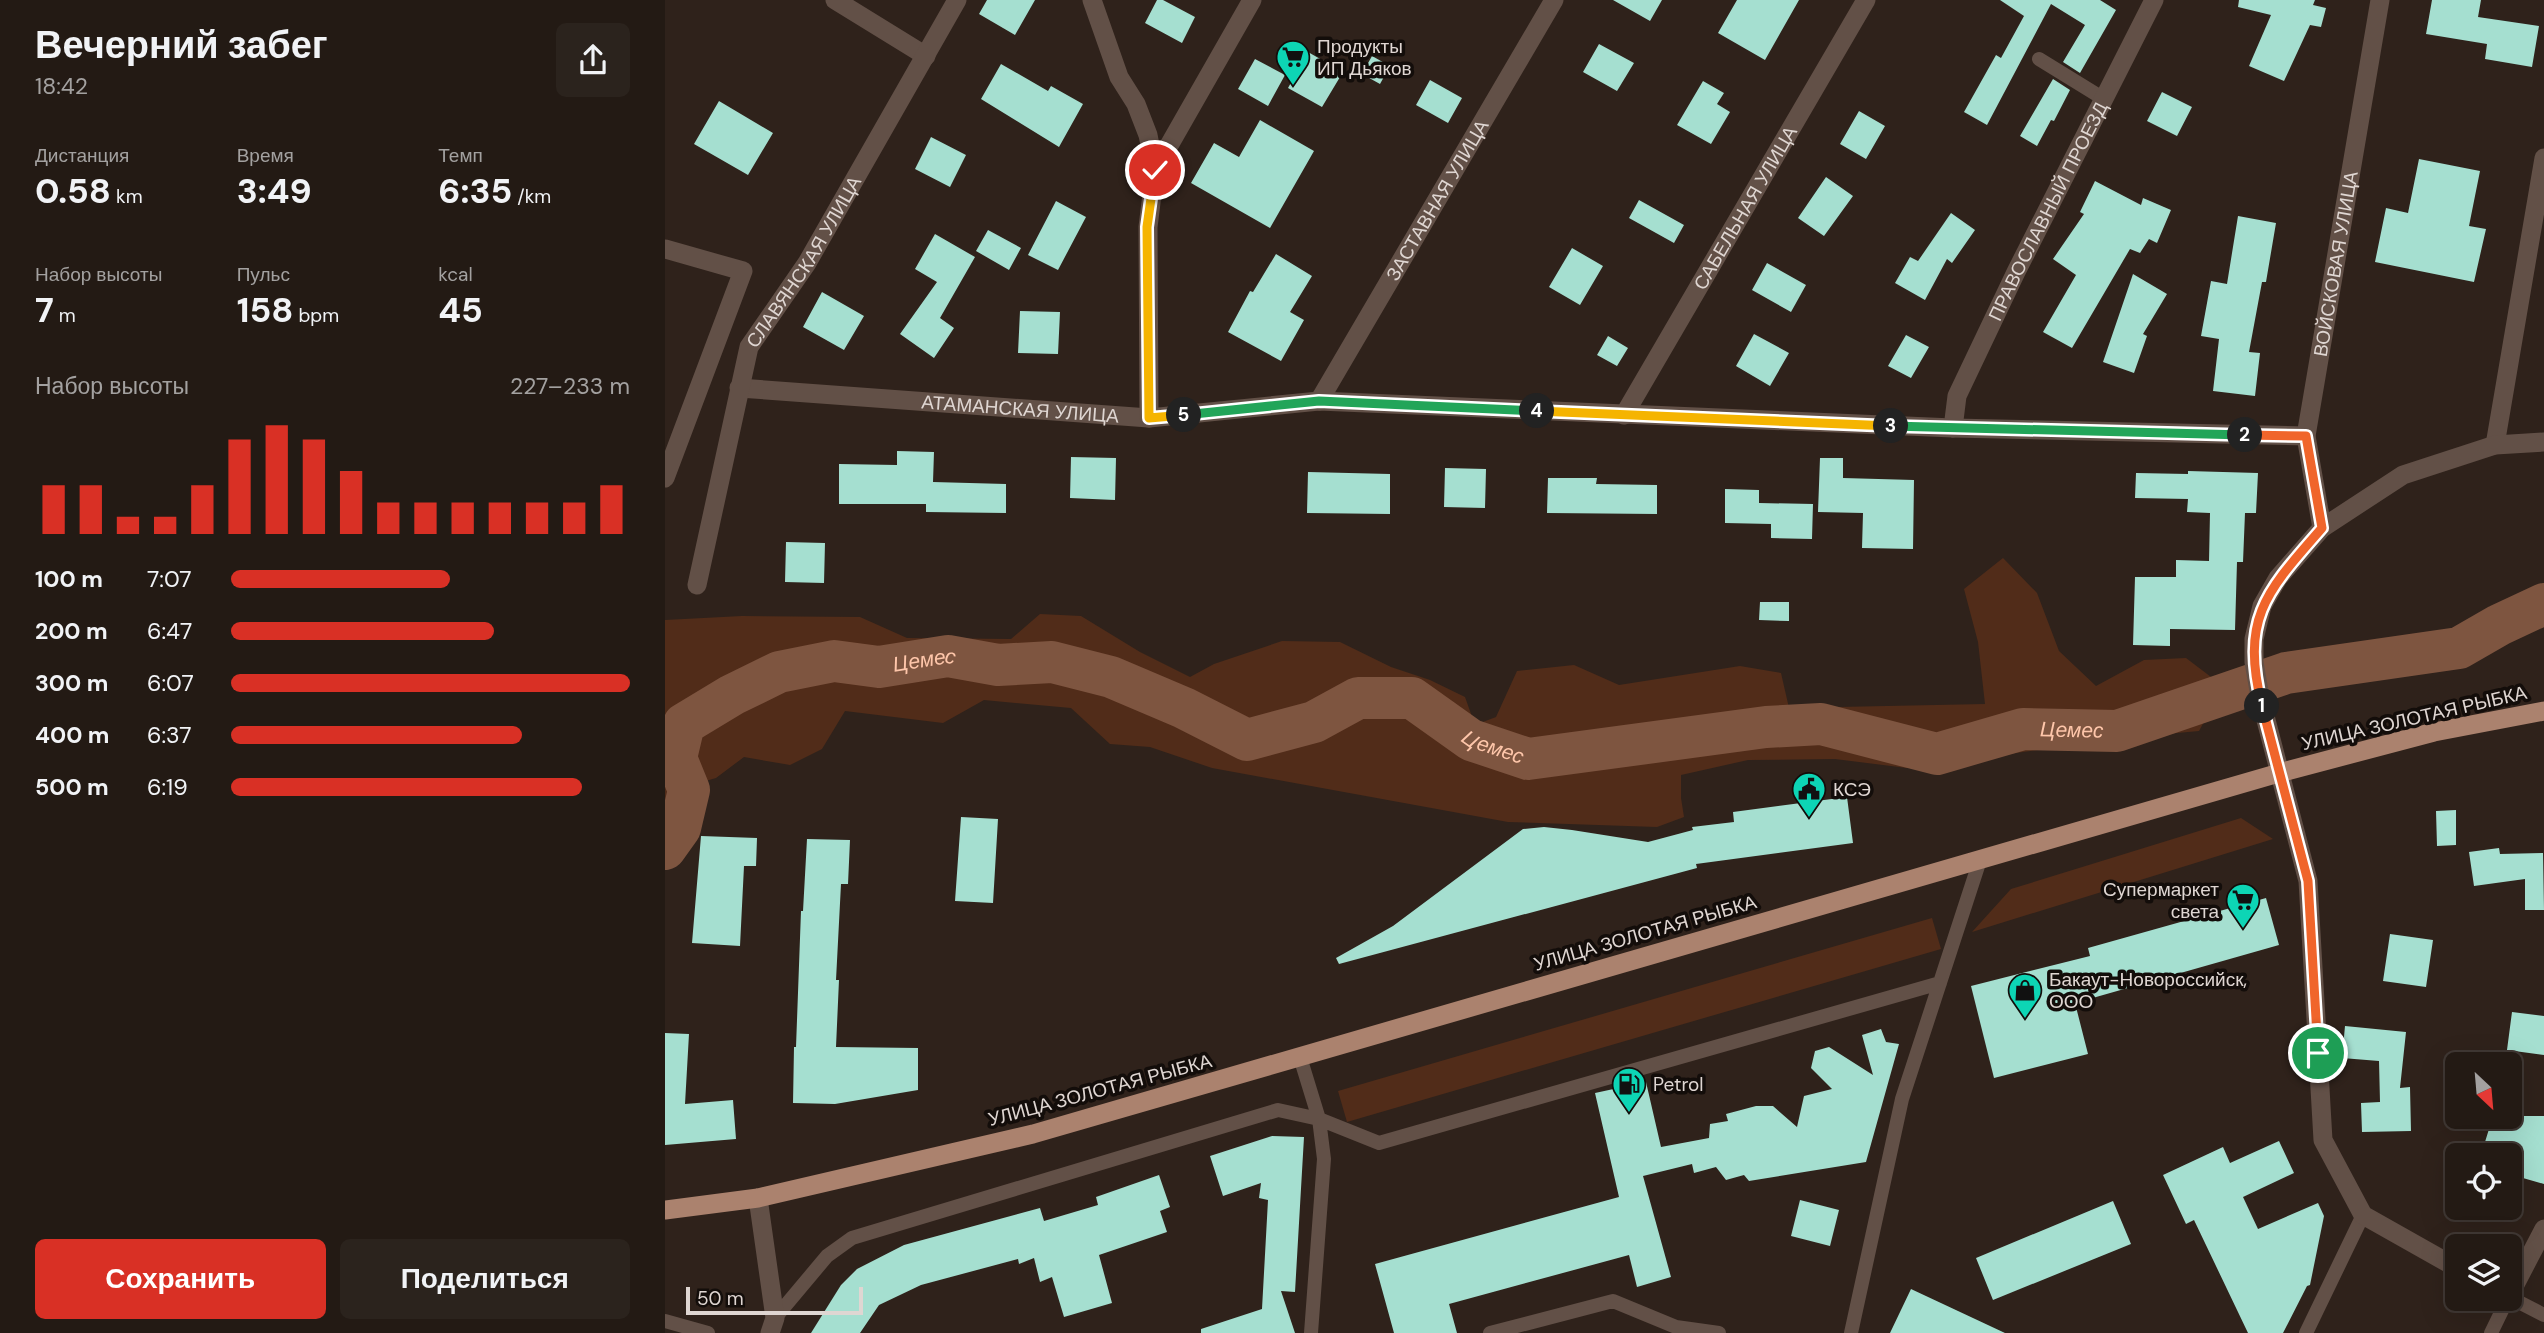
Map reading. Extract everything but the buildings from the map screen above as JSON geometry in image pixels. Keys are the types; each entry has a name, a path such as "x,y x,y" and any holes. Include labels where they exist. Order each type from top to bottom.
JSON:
{"highway":[{"name":"УЛИЦА ЗОЛОТАЯ РЫБКА","path":"665,1210 758,1198 1033,1134 2279,773 2434,732 2544,711"}],"street":[{"path":"835,0 926,56"},
{"name":"СЛАВЯНСКАЯ УЛИЦА","path":"697,585 750,347 807,263 957,0"},
{"path":"1092,0 1111,58 1136,104 1148,135 1155,170 1147,227 1149,418"},
{"path":"1155,170 1252,0"},
{"name":"ЗАСТАВНАЯ УЛИЦА","path":"1319,401 1554,0"},
{"name":"САБЕЛЬНАЯ УЛИЦА","path":"1624,415 1867,0"},
{"name":"ПРАВОСЛАВНЫЙ ПРОЕЗД","path":"1953,428 1957,396 2016,272 2154,0"},
{"name":"ВОЙСКОВАЯ УЛИЦА","path":"2322,528 2306,436 2380,0"},
{"path":"2495,445 2544,158"},
{"path":"665,249 743,271 665,478"},
{"name":"АТАМАНСКАЯ УЛИЦА","path":"739,388 1149,418 1319,401 1953,428 2306,436"},
{"path":"2445,1261 2363,1215 2323,1140 2308,881 2260,697 2254,663 2254,639 2262,606 2279,578 2322,528 2403,475 2495,445 2544,442"},
{"path":"758,1198 773,1326"},
{"path":"2522,1271 2544,1228"}],"lane":[{"path":"2039,59 2104,99"},
{"path":"1851,1333 1902,1099 1980,860"},
{"path":"773,1326 827,1256 852,1238 1277,1110 1319,1119 1379,1143 1940,983"},
{"path":"1300,1057 1319,1119 1324,1159 1311,1333"},
{"path":"2306,1333 2363,1215"},
{"path":"1490,1333 1613,1301 1676,1327 1719,1333"},
{"path":"2522,1304 2544,1315"},
{"path":"2491,1333 2502,1311"},
{"path":"665,1321 708,1333"}],"shaded area":[{"path":"2003,558 2037,593 2059,651 2096,686 2144,660 2186,658 2215,680 2212,707 2199,731 2133,737 1907,768 1835,759 1748,760 1681,775 1684,817 1657,827 1508,822 1212,768 1150,747 1110,744 1071,708 984,700 943,723 845,711 822,749 790,765 744,757 716,778 678,789 669,821 676,856 665,868 665,620 742,616 860,617 907,638 1011,639 1040,614 1081,616 1140,652 1190,677 1214,664 1282,641 1340,642 1391,667 1430,680 1465,697 1475,725 1496,717 1517,671 1574,665 1619,685 1740,666 1781,673 1789,708 1985,704 1978,642 1964,589"},
{"path":"2241,818 2273,839 1972,932 2011,889"},
{"path":"1932,918 1941,949 1347,1122 1338,1091"}],"waterway":[{"name":"Цемес","path":"665,849 680,828 689,790 676,758 684,724 732,695 779,672 834,661 879,667 948,656 998,665 1052,662 1111,677 1184,708 1247,740 1314,722 1358,698 1412,698 1471,740 1528,759 1766,727 1821,724 1937,754 2023,729 2117,731 2286,673 2459,648 2544,604"}],"place":[{"name":"Продукты ИП Дьяков","path":"1293,87"},
{"name":"КСЭ","path":"1809,819"},
{"name":"Супермаркет света","path":"2243,930"},
{"name":"Бакаут-Новороссийск, ООО","path":"2025,1020"},
{"name":"Petrol","path":"1629,1114"}],"route":[{"path":"1155,170 1147,227 1149,418 1319,401 1953,428 2306,436 2322,528 2279,578 2262,606 2254,639 2254,663 2260,697 2308,881 2318,1053"}]}
